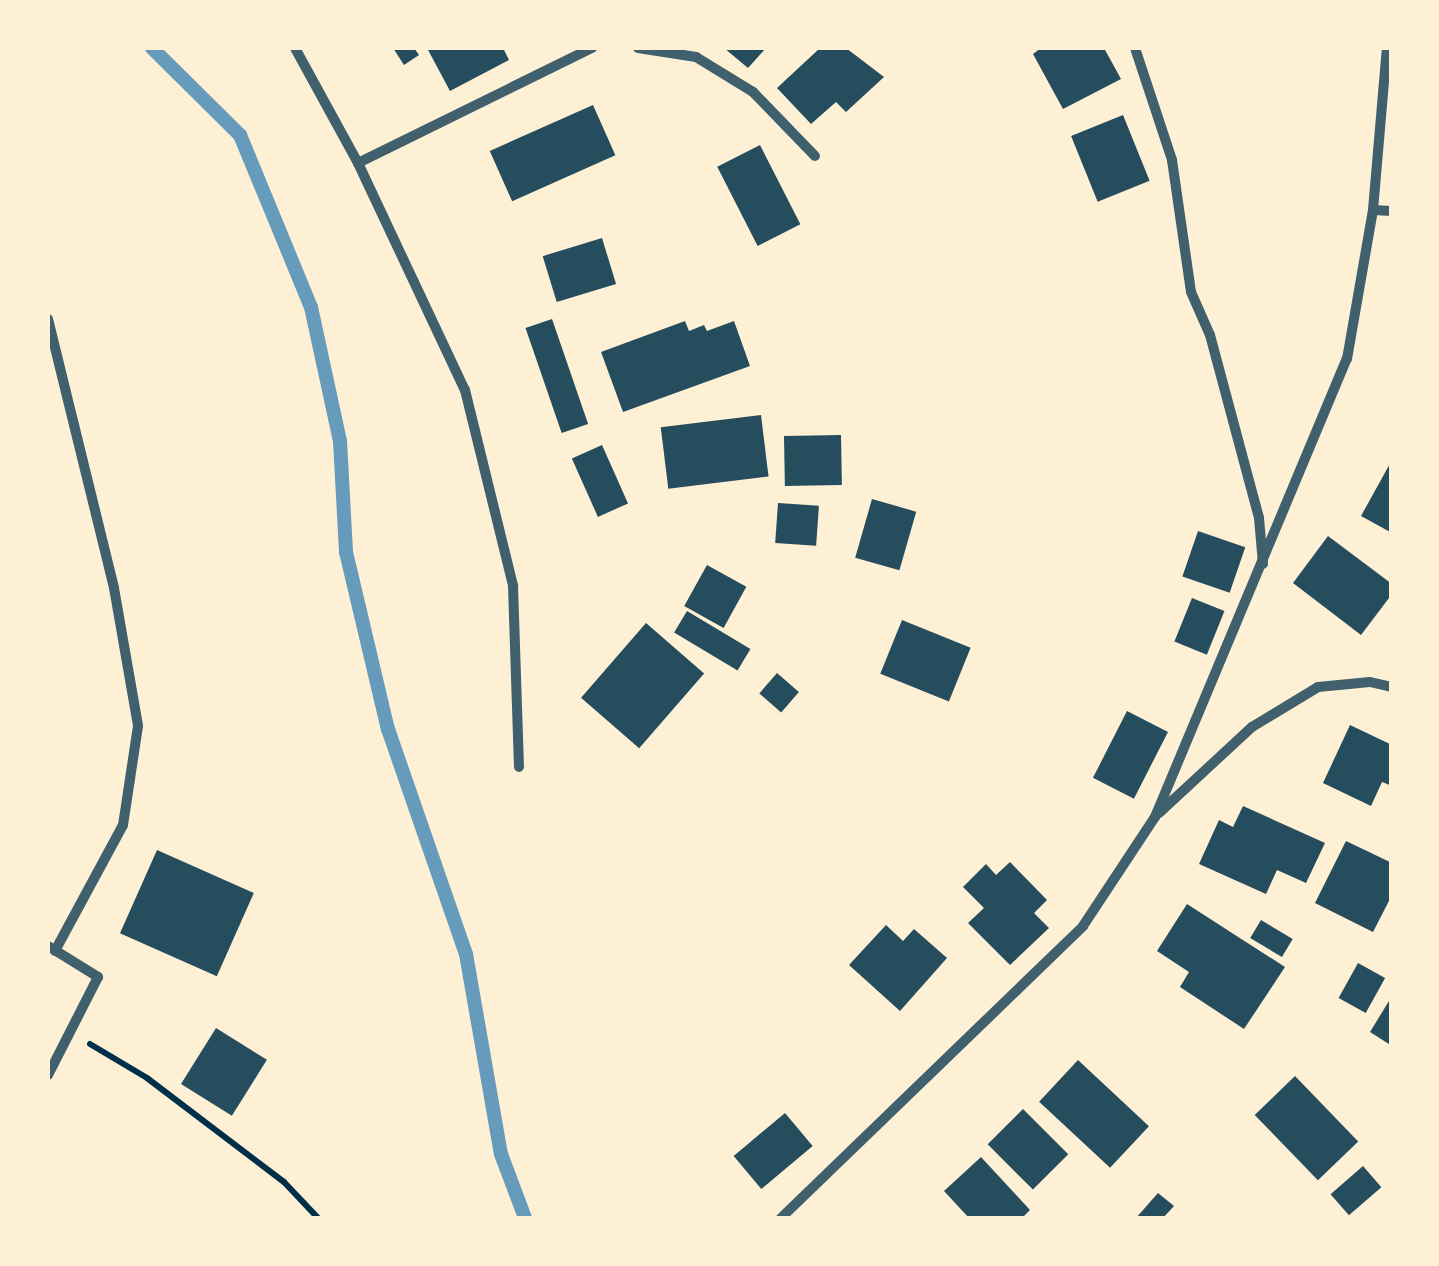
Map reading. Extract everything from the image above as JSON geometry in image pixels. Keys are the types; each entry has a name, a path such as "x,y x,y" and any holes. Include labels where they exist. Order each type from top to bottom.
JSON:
{"street":[{"path":"294,48 358,162 465,390 513,586 519,767"},
{"path":"358,162 592,48"},
{"path":"638,48 696,57 753,92 816,156"},
{"path":"1135,48 1172,160 1191,292 1210,335 1260,518 1264,570"},
{"path":"780,1218 1083,926 1154,817 1264,570 1347,360 1373,210 1388,48"},
{"path":"1373,210 1392,211"},
{"path":"48,319 114,588 138,726 123,825 51,948 98,977 48,1075"},
{"path":"1154,817 1252,727 1318,687 1370,682 1392,687"}],"path":[{"path":"70,1032 147,1078 284,1182 318,1218"}],"building":[{"path":"393,48 414,48 419,55 404,65"},
{"path":"427,48 503,48 509,60 450,91"},
{"path":"724,48 766,48 748,68"},
{"path":"820,48 846,48 884,77 846,112 836,102 811,124 777,88"},
{"path":"1041,48 1104,48 1121,79 1063,109 1033,54"},
{"path":"593,105 615,155 512,201 490,151"},
{"path":"1123,115 1150,181 1098,202 1071,136"},
{"path":"760,145 800,224 758,246 717,167"},
{"path":"602,238 616,284 557,302 543,256"},
{"path":"552,319 588,424 562,433 526,328"},
{"path":"685,321 689,331 704,325 707,331 734,321 750,366 623,412 601,352"},
{"path":"761,415 769,477 668,489 661,427"},
{"path":"841,435 842,485 785,486 784,436"},
{"path":"602,445 628,503 598,517 572,458"},
{"path":"1392,460 1392,533 1361,516"},
{"path":"872,499 916,512 899,570 855,558"},
{"path":"778,503 819,506 816,546 775,543"},
{"path":"1198,531 1245,547 1230,593 1182,576"},
{"path":"1328,536 1392,584 1392,594 1361,635 1293,583"},
{"path":"707,565 746,587 724,628 684,606"},
{"path":"1192,598 1224,611 1207,655 1174,642"},
{"path":"687,611 750,649 738,671 674,632"},
{"path":"902,620 971,648 949,701 880,674"},
{"path":"646,623 704,674 639,748 581,698"},
{"path":"777,673 799,692 781,712 759,693"},
{"path":"1127,711 1168,732 1134,799 1093,778"},
{"path":"1350,725 1392,745 1392,786 1382,782 1371,806 1323,783"},
{"path":"1243,806 1325,843 1306,883 1277,870 1266,894 1199,864 1219,820 1233,827"},
{"path":"1346,841 1392,863 1392,895 1373,932 1315,903"},
{"path":"157,850 254,893 217,976 120,933"},
{"path":"1010,862 1047,900 1034,913 1049,928 1010,965 968,923 984,908 963,887 986,864 996,875"},
{"path":"1187,904 1285,967 1244,1029 1180,987 1189,972 1157,951"},
{"path":"1261,920 1293,939 1282,957 1250,938"},
{"path":"886,925 903,941 914,929 947,958 900,1011 849,965"},
{"path":"1358,963 1385,978 1366,1013 1339,998"},
{"path":"1392,996 1392,1046 1370,1032"},
{"path":"216,1028 267,1060 232,1116 181,1084"},
{"path":"1078,1060 1149,1126 1110,1168 1039,1102"},
{"path":"1295,1076 1358,1141 1318,1180 1255,1115"},
{"path":"1023,1109 1068,1154 1033,1190 988,1144"},
{"path":"785,1113 813,1146 761,1189 734,1156"},
{"path":"981,1157 1030,1210 1022,1218 969,1218 944,1191"},
{"path":"1363,1166 1381,1187 1349,1215 1331,1194"},
{"path":"1158,1193 1174,1206 1163,1218 1136,1218"}],"waterway":[{"path":"152,48 240,135 311,307 340,441 346,552 388,729 466,954 501,1154 525,1218"}]}
